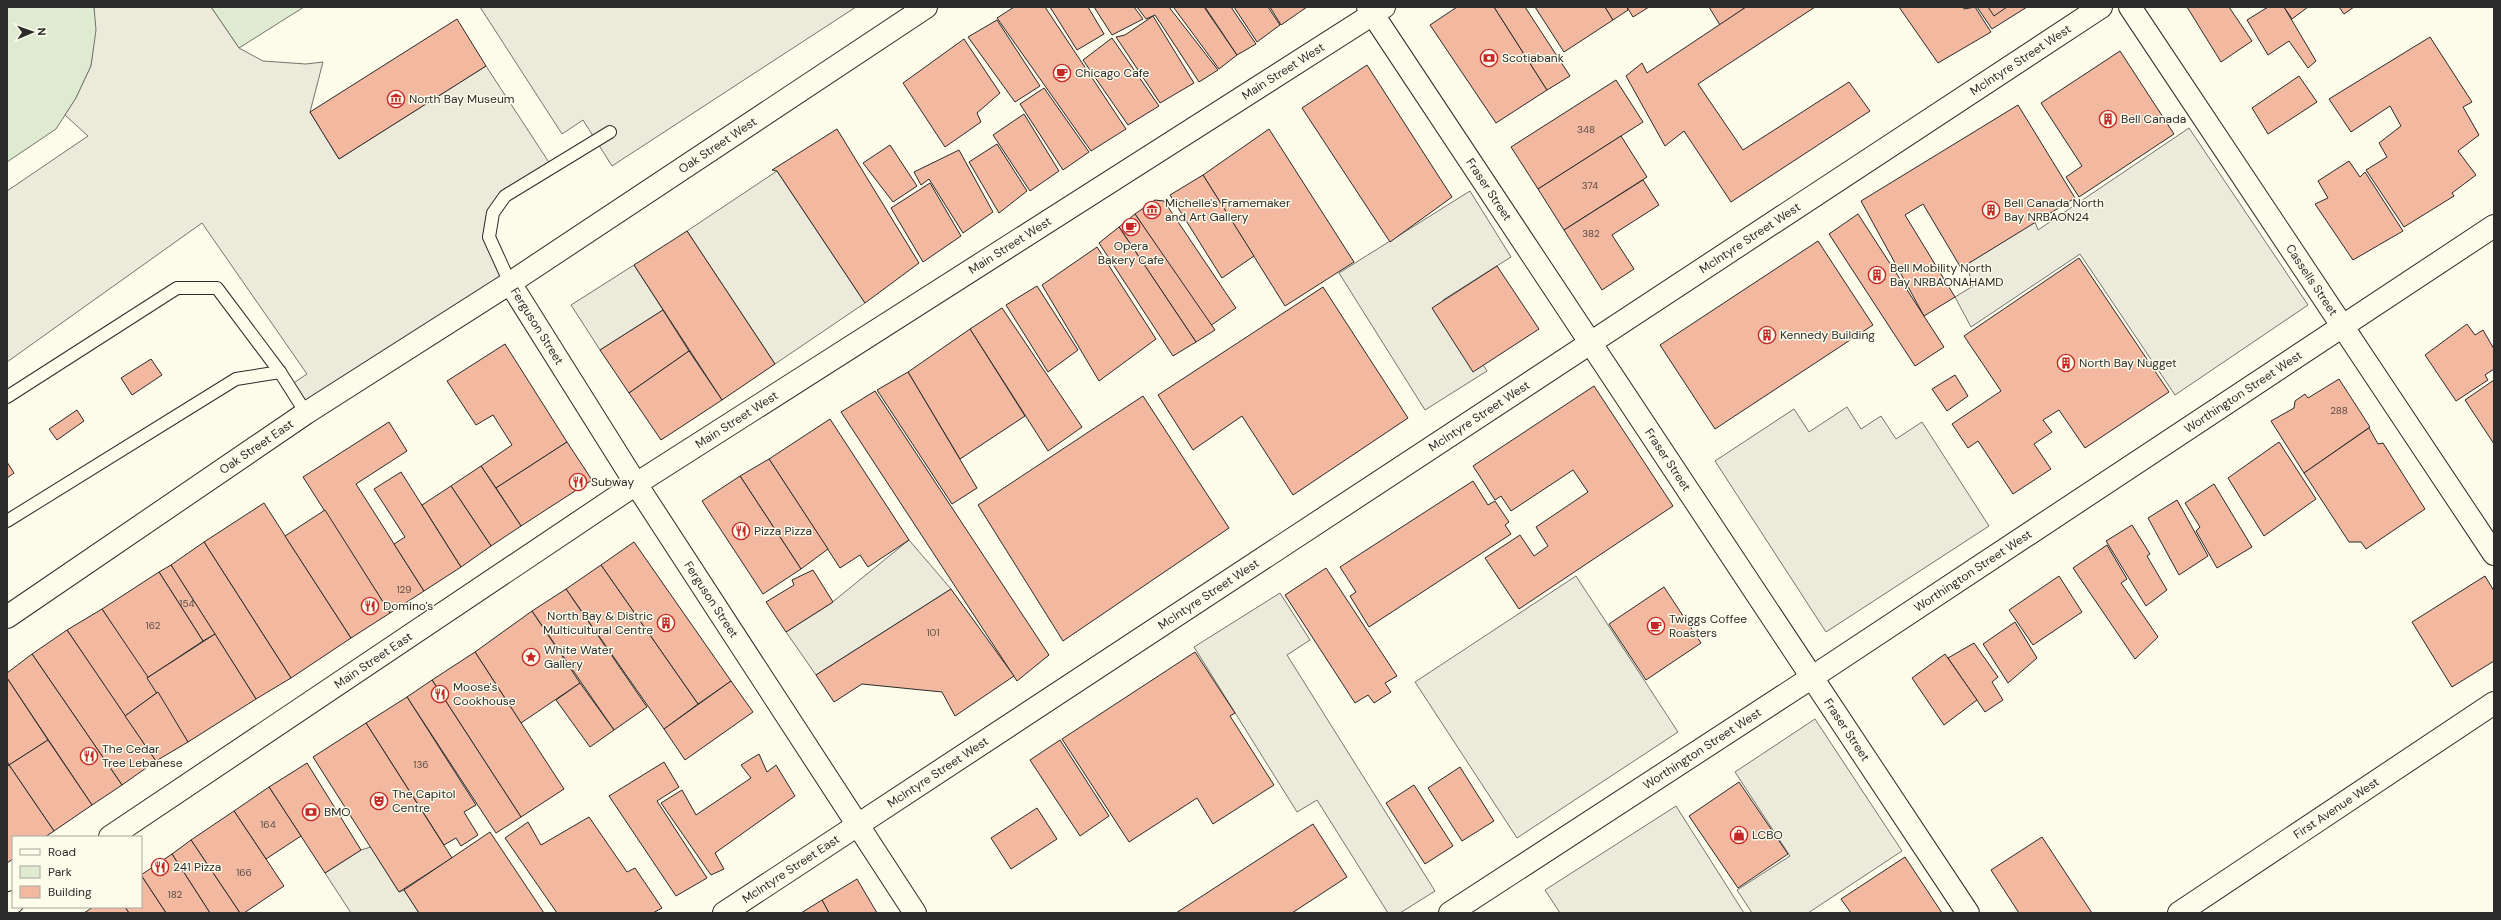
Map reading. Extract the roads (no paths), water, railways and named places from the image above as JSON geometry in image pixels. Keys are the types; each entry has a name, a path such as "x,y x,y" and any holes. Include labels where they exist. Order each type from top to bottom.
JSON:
{"street":[{"name":"Oak Street West","path":"510,283 926,7"},
{"name":"McIntyre Street West","path":"858,825 2101,7"},
{"name":"Cassells Street","path":"2130,7 2494,554"},
{"name":"Fraser Street","path":"1375,9 1590,342 1968,913"},
{"name":"Main Street West","path":"636,484 1375,9"},
{"name":"Worthington Street West","path":"1450,913 1811,678 2494,226"},
{"name":"Oak Street East","path":"7,617 306,413 510,283"},
{"name":"Ferguson Street","path":"510,283 636,484 915,913"},
{"name":"Main Street East","path":"111,836 636,484"},
{"name":"First Avenue West","path":"2179,913 2494,703"},
{"name":"McIntyre Street East","path":"724,913 858,825"}],"lane":[{"path":"510,283 489,237 494,214 505,196 610,132"},
{"path":"7,397 176,288 217,288 280,372 306,413"},
{"path":"7,521 236,379 280,372"}],"place":[{"name":"Scotiabank","path":"1489,58"},
{"name":"Chicago Cafe","path":"1062,73"},
{"name":"North Bay Museum","path":"396,99"},
{"name":"Bell Canada","path":"2108,119"},
{"name":"Michelle's Framemaker and Art Gallery","path":"1152,210"},
{"name":"Bell Canada North Bay NRBAON24","path":"1991,210"},
{"name":"Opera Bakery Cafe","path":"1131,227"},
{"name":"Bell Mobility North Bay NRBAONAHAMD","path":"1877,275"},
{"name":"Kennedy Building","path":"1767,335"},
{"name":"North Bay Nugget","path":"2066,363"},
{"name":"Subway","path":"578,482"},
{"name":"Pizza Pizza","path":"741,531"},
{"name":"Domino's","path":"370,606"},
{"name":"North Bay & Distric Multicultural Centre","path":"666,623"},
{"name":"Twiggs Coffee Roasters","path":"1656,626"},
{"name":"White Water Gallery","path":"531,657"},
{"name":"Moose's Cookhouse","path":"440,694"},
{"name":"The Cedar Tree Lebanese","path":"89,756"},
{"name":"The Capitol Centre","path":"379,801"},
{"name":"BMO","path":"311,812"},
{"name":"LCBO","path":"1739,835"},
{"name":"241 Pizza","path":"160,867"}]}
